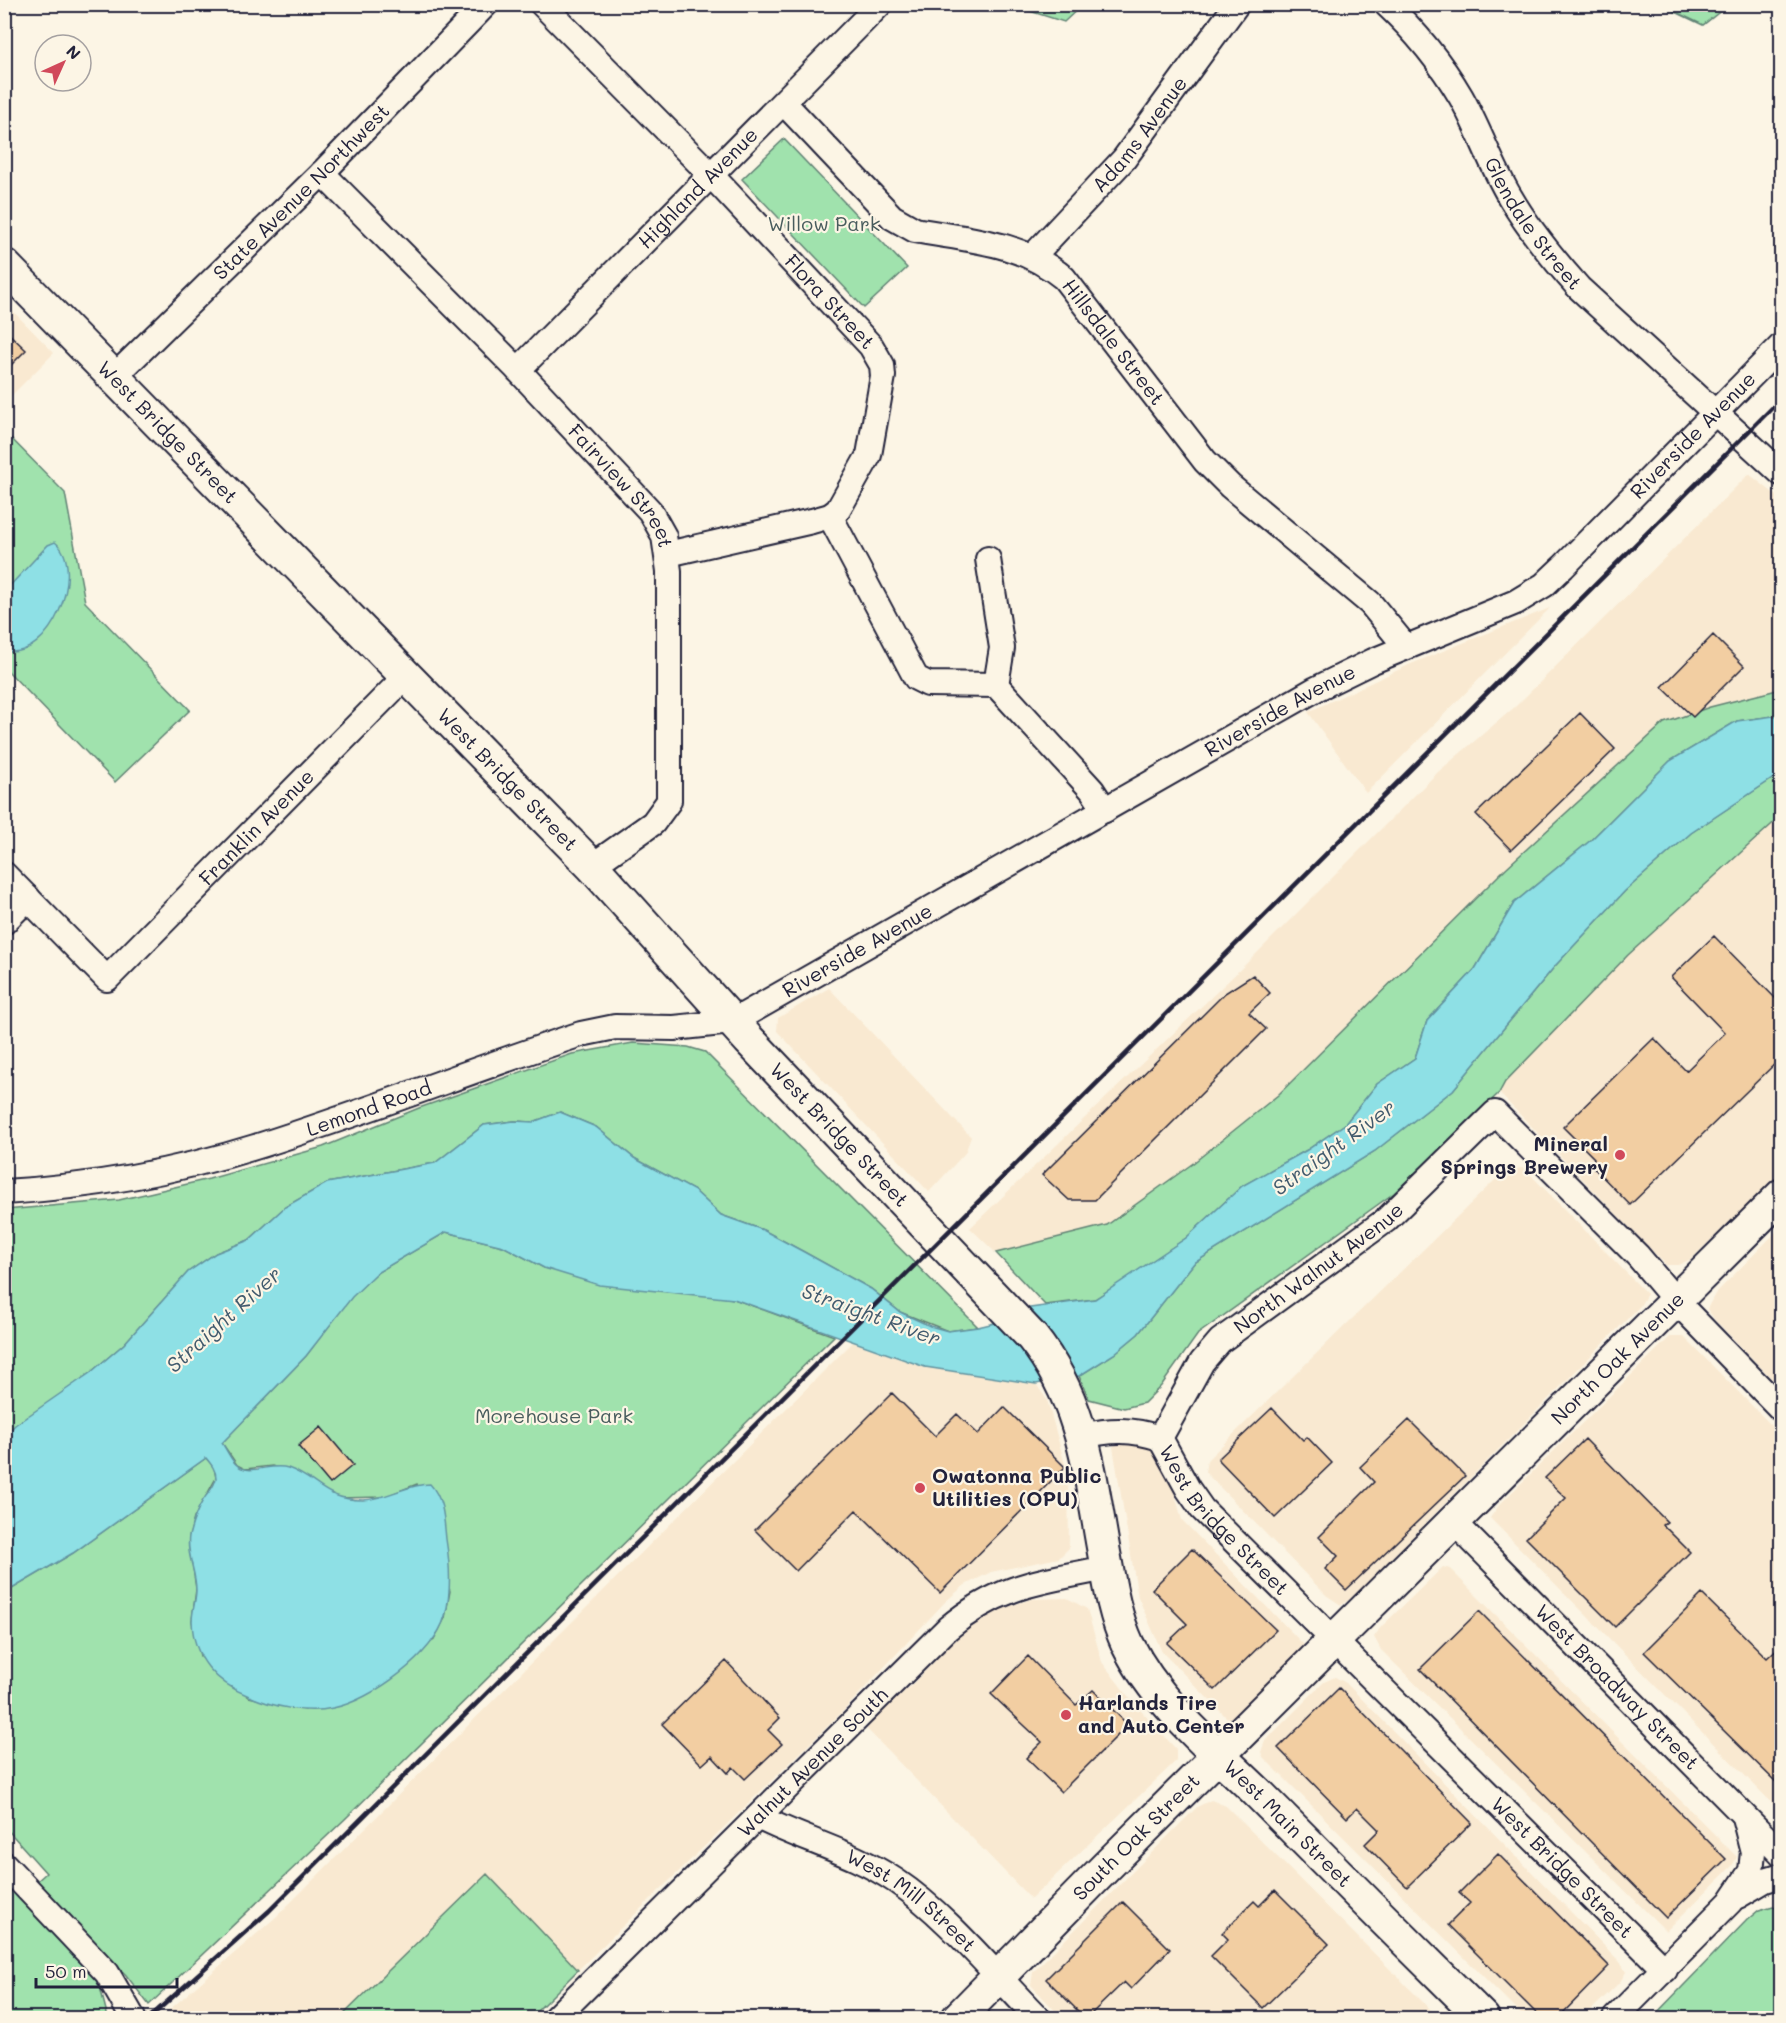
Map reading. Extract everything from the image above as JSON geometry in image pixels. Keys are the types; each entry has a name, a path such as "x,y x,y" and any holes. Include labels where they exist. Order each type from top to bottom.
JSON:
{"main road":[{"name":"West Bridge Street","path":"4,265 592,866 732,1022 972,1276 1018,1321 1045,1353 1072,1404 1083,1436"},
{"name":"North Oak Avenue","path":"1454,1522 1782,1195"},
{"name":"West Main Street","path":"1083,1436 1116,1615 1128,1644 1144,1672 1163,1697 1219,1755 1483,2019"},
{"name":"South Oak Street","path":"958,2019 1105,1868 1454,1522"}],"street":[{"name":"State Avenue Northwest","path":"115,376 322,173 486,4"},
{"name":"Flora Street","path":"542,4 710,174 872,346 882,365 883,376 869,455 843,504 830,516"},
{"name":"Highland Avenue","path":"518,370 880,4"},
{"name":"Adams Avenue","path":"1033,256 1124,159 1236,4"},
{"name":"Glendale Street","path":"1386,4 1444,70 1466,107 1510,197 1553,259 1580,288 1782,474"},
{"name":"Hillsdale Street","path":"784,103 892,217 903,224 915,230 1018,249 1033,256 1064,278 1205,461 1230,486 1371,603 1406,647"},
{"name":"Fairview Street","path":"322,173 518,370 650,511 664,536 668,554 672,787 669,801 653,823 592,866"},
{"name":"Riverside Avenue","path":"732,1022 1316,689 1406,647 1516,602 1544,585 1782,345"},
{"path":"668,554 830,516 916,678 928,684 996,685 1092,790 1105,810"},
{"path":"988,559 1002,648 996,685"},
{"name":"Franklin Avenue","path":"28,898 108,979 406,676"},
{"path":"4,874 28,898 4,922"},
{"name":"Lemond Road","path":"4,1192 75,1185 171,1168 253,1148 581,1034 615,1027 674,1028 732,1022"},
{"name":"North Walnut Avenue","path":"1160,1438 1202,1362 1220,1341 1386,1220 1495,1113 1638,1256 1675,1300"},
{"path":"1675,1300 1782,1410"},
{"name":"West Bridge Street","path":"1083,1436 1106,1430 1135,1430 1160,1438 1188,1489 1202,1509 1665,1970"},
{"name":"West Broadway Street","path":"1454,1522 1782,1854"},
{"name":"Walnut Avenue South","path":"555,2019 948,1628 970,1609 996,1595 1023,1585 1107,1569"},
{"path":"1616,2019 1730,1902 1752,1871 1753,1852 1743,1815"},
{"name":"West Mill Street","path":"758,1817 865,1862 897,1881 934,1912 1038,2019"},
{"path":"4,1864 107,1973 133,2019"},
{"path":"1730,1902 1765,1880 1782,1875"}],"shaded area":[{"path":"5,303 54,353 5,402"},
{"path":"1749,474 1781,499 1781,689 1710,707 1664,723 1506,868 1278,1095 1192,1164 1107,1225 996,1253 970,1228 1248,962 1438,772 1516,706"},
{"path":"1550,608 1366,793 1308,712 1411,664"},
{"path":"1781,816 1782,1172 1691,1259 1678,1265 1666,1265 1499,1093 1505,1082 1628,955"},
{"path":"829,988 971,1137 965,1153 929,1192 777,1031 778,1018"},
{"path":"1524,1168 1647,1294 1640,1306 1353,1597 1341,1605 1326,1595 1205,1472 1207,1460 1497,1178 1512,1169"},
{"path":"1781,1227 1781,1388 1707,1309 1715,1294"},
{"path":"1670,1337 1684,1337 1781,1435 1781,1812 1490,1518 1500,1504"},
{"path":"853,1342 925,1367 1036,1384 1047,1400 1068,1475 1069,1548 1059,1558 991,1572 965,1585 945,1602 845,1709 578,1970 487,1874 340,2018 160,2018 277,1916"},
{"path":"1125,1436 1153,1442 1166,1461 1182,1520 1304,1645 1240,1715 1227,1718 1162,1652 1138,1597 1113,1447"},
{"path":"1443,1567 1450,1569 1737,1857 1732,1866 1666,1931 1381,1650 1374,1637 1381,1627"},
{"path":"1067,1598 1087,1609 1102,1662 1131,1700 1176,1749 1176,1761 1031,1899 863,1725 910,1687 951,1644 986,1614 1032,1599"},
{"path":"1335,1677 1346,1683 1620,1962 1626,1972 1620,1982 1583,2018 1525,2018 1263,1757 1261,1752 1265,1741 1324,1682"},
{"path":"1211,1800 1226,1806 1439,2018 1062,2018 1031,1985 1033,1972 1197,1807"}],"green space":[{"path":"1082,4 1064,22 1011,5"},
{"path":"1661,5 1728,5 1703,25"},
{"name":"Willow Park","path":"784,139 907,268 864,308 742,179"},
{"path":"4,431 65,493 85,602 190,710 115,782 5,668"},
{"path":"1781,689 1781,715 1737,721 1670,761 1591,840 1514,903 1475,969 1427,1021 1415,1058 1377,1084 1345,1124 1307,1150 1242,1186 1186,1238 1095,1299 1045,1305 996,1253 1107,1225 1192,1164 1278,1095 1506,868 1664,723 1710,707"},
{"path":"1781,773 1781,816 1628,955 1505,1082 1499,1093 1394,1193 1198,1334 1161,1386 1144,1403 1124,1408 1089,1399 1079,1376 1114,1354 1138,1334 1194,1263 1375,1151 1453,1090 1555,966 1625,891 1691,833"},
{"path":"633,1043 688,1047 705,1052 978,1327 948,1331 900,1312 871,1289 804,1252 763,1230 721,1215 695,1191 634,1158 596,1127 560,1112 533,1122 514,1121 484,1125 435,1163 327,1183 285,1207 249,1240 216,1253 188,1272 124,1344 90,1373 5,1435 5,1210 119,1200 209,1179 323,1147 419,1108 572,1054"},
{"name":"Morehouse Park","path":"446,1232 503,1246 544,1268 734,1299 834,1336 344,1820 149,2005 126,1975 35,1883 46,1873 5,1827 5,1593 73,1553 206,1458 214,1467 216,1478 194,1518 189,1538 196,1589 192,1621 200,1656 249,1697 305,1710 433,1641 445,1618 450,1591 417,1484 384,1497 339,1498 320,1489 300,1475 272,1466 245,1469 237,1465 222,1443 306,1356 351,1297 378,1272"},
{"path":"487,1874 578,1970 530,2018 340,2018"},
{"path":"4,1882 99,1983 108,2018 5,2018"},
{"path":"1773,1906 1781,1909 1781,2018 1652,2018 1747,1920 1759,1910"}],"water":[{"path":"55,542 64,555 67,572 66,591 59,611 49,628 36,642 21,651 5,651 5,591 48,545"},
{"name":"Straight River","path":"1781,715 1781,773 1691,833 1625,891 1555,966 1453,1090 1375,1151 1194,1263 1138,1334 1114,1354 1079,1376 1036,1384 925,1367 734,1299 599,1285 544,1268 503,1246 446,1232 378,1272 352,1297 306,1356 222,1443 233,1461 243,1469 288,1468 339,1497 372,1499 413,1486 430,1484 435,1490 443,1510 449,1558 450,1578 447,1607 439,1631 429,1645 400,1674 348,1704 323,1710 312,1710 279,1706 258,1700 226,1684 208,1668 193,1634 192,1617 196,1590 188,1543 198,1510 215,1482 216,1475 206,1458 73,1553 5,1593 5,1435 15,1425 90,1373 124,1344 188,1272 216,1253 249,1240 285,1207 327,1183 435,1163 484,1125 514,1121 533,1122 560,1112 596,1127 634,1158 695,1191 721,1215 763,1230 871,1289 900,1312 930,1326 948,1331 978,1327 1011,1319 1023,1309 1095,1299 1186,1238 1242,1186 1307,1150 1345,1124 1377,1084 1415,1058 1427,1021 1475,969 1514,903 1591,840 1670,761 1737,721"}],"building":[{"path":"4,329 26,350 4,372"},
{"path":"1713,635 1744,666 1693,717 1662,687"},
{"path":"1580,713 1615,749 1511,850 1476,814"},
{"path":"1714,936 1782,1005 1782,1057 1630,1205 1592,1166 1594,1158 1563,1127 1654,1038 1686,1071 1725,1033 1671,977"},
{"path":"1253,975 1270,993 1249,1013 1266,1029 1095,1200 1069,1200 1042,1175 1225,993"},
{"name":"Owatonna Public Utilities (OPU)","path":"892,1393 935,1436 957,1414 978,1434 1004,1407 1065,1467 940,1593 856,1510 796,1571 755,1530"},
{"path":"1272,1408 1303,1440 1307,1437 1332,1463 1275,1518 1218,1459"},
{"path":"1409,1420 1465,1476 1346,1590 1325,1569 1338,1556 1319,1537 1374,1482 1360,1467"},
{"path":"321,1427 353,1465 330,1484 298,1446"},
{"path":"1585,1439 1667,1522 1663,1525 1690,1552 1615,1627 1526,1538 1566,1498 1545,1478"},
{"path":"1192,1549 1276,1630 1215,1690 1167,1643 1187,1624 1152,1589"},
{"path":"1702,1594 1767,1658 1782,1644 1782,1788 1644,1652"},
{"path":"1479,1611 1726,1859 1666,1918 1420,1669"},
{"name":"Harlands Tire and Auto Center","path":"1028,1656 1076,1705 1093,1690 1128,1725 1061,1792 1026,1758 1042,1742 991,1694"},
{"path":"726,1661 780,1718 768,1730 782,1744 745,1779 733,1767 728,1773 712,1756 702,1765 662,1724"},
{"path":"1339,1688 1472,1823 1407,1887 1365,1844 1379,1830 1357,1808 1347,1818 1278,1748"},
{"path":"1498,1854 1609,1966 1557,2019 1542,2019 1448,1925 1470,1903 1459,1893"},
{"path":"1275,1890 1329,1944 1263,2008 1211,1956 1228,1939 1222,1933 1254,1901 1259,1906"},
{"path":"1123,1902 1170,1949 1131,1989 1124,1982 1086,2019 1046,1979"}],"railway":[{"path":"149,2018 269,1911 1782,398"}],"place":[{"name":"Mineral Springs Brewery","path":"1620,1155"},
{"name":"Owatonna Public Utilities (OPU)","path":"920,1488"},
{"name":"Harlands Tire and Auto Center","path":"1066,1715"}]}
